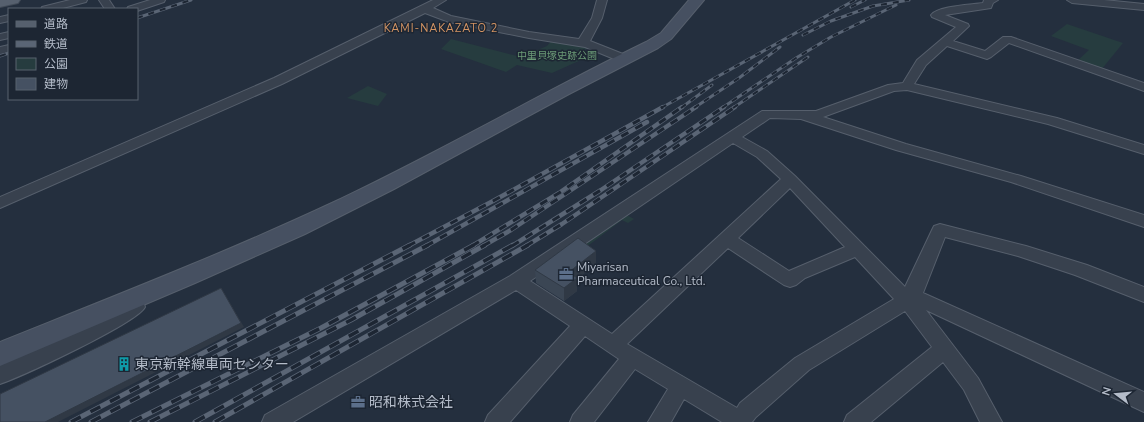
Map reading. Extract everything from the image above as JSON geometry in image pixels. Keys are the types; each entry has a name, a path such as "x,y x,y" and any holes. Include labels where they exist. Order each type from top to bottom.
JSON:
{"main road":[{"path":"0,3 13,0"}],"street":[{"path":"50,8 82,0"},
{"path":"135,8 160,0"},
{"path":"0,203 284,79 442,0"},
{"path":"583,43 597,18 602,0"},
{"path":"0,354 134,299 311,222 666,36 696,0"},
{"path":"907,86 921,63 964,26 936,16 942,12 956,9 986,6 989,0 993,0"},
{"path":"1072,0 1119,2 1144,7"},
{"path":"425,9 449,19 597,46 624,59"},
{"path":"945,42 987,54 1007,39 1144,87"},
{"path":"273,422 516,281 645,193 767,114 804,116 817,115 892,88 907,86 1052,121 1144,150"},
{"path":"804,116 908,149 1016,179 1144,221"},
{"path":"733,137 762,154 790,179 906,296 944,349 972,384 991,422"},
{"path":"614,344 790,179"},
{"path":"516,281 632,357 740,422 748,410 802,364 906,296 940,230 1020,250 1080,270 1144,295"},
{"path":"727,239 790,280 799,273 858,249"},
{"path":"906,296 1144,402"},
{"path":"0,375 117,320 136,307 134,299"},
{"path":"496,422 583,325"},
{"path":"855,422 944,349"},
{"path":"581,422 632,357"},
{"path":"659,422 681,386"}],"green space":[{"path":"1067,24 1123,43 1101,70 1076,62 1089,50 1051,36"},
{"name":"中里貝塚史跡公園","path":"451,39 521,57 547,46 552,40 592,46 573,56 581,60 552,73 517,65 506,72 441,49"},
{"path":"368,86 387,94 378,106 347,98"},
{"path":"625,214 634,219 628,223 622,220 581,251 574,247"}],"building":[{"path":"578,238 596,251 569,272 577,278 564,288 535,270"},
{"name":"東京新幹線車両センター","path":"221,288 241,323 45,422 0,422 0,394"}],"railway":[{"path":"138,18 191,0"},
{"path":"661,108 855,0"},
{"path":"851,7 865,0"},
{"path":"803,35 831,21 873,6 909,0"},
{"path":"722,108 796,58 831,37 896,5"},
{"path":"694,108 739,78 780,47"},
{"path":"0,56 8,53"},
{"path":"733,108 808,57"},
{"path":"681,108 712,85"},
{"path":"408,246 663,107"},
{"path":"472,246 559,193 682,107"},
{"path":"483,246 511,230 696,107"},
{"path":"512,246 601,190 724,107"},
{"path":"526,246 562,224 735,107"},
{"path":"426,246 647,122"},
{"path":"71,422 410,245"},
{"path":"91,422 428,245"},
{"path":"132,422 321,328 474,245"},
{"path":"150,422 351,320 485,245"},
{"path":"195,422 513,245"},
{"path":"215,422 528,245"}],"place":[{"name":"Miyarisan Pharmaceutical Co., Ltd.","path":"566,274"},
{"name":"東京新幹線車両センター","path":"124,364"},
{"name":"昭和株式会社","path":"358,402"}],"district":[{"name":"KAMI-NAKAZATO 2","path":"441,28"}]}
